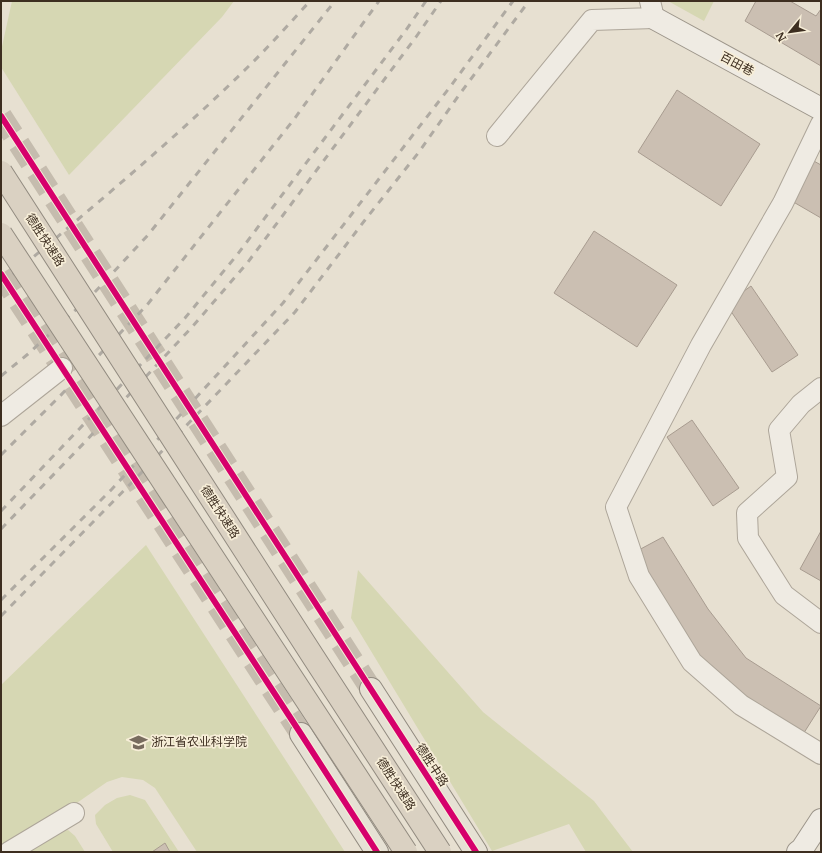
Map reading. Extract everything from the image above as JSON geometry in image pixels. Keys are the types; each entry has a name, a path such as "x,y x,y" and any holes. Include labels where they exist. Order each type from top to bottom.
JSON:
{"highway":[{"name":"德胜快速路","path":"1,172 440,852"},
{"path":"1,234 406,852"}],"main road":[{"name":"德胜中路","path":"371,689 476,852"},
{"path":"301,734 377,852"}],"street":[{"name":"百田巷","path":"652,10 821,109"},
{"path":"497,136 592,20 652,10"},
{"path":"821,124 783,203 701,345 616,507 639,576 692,662 741,705 821,754"},
{"path":"1,416 62,368"},
{"path":"821,388 801,404 779,430 787,477 747,513 748,538 784,595 821,623"},
{"path":"9,852 74,813"},
{"path":"798,852 802,849 821,820"}],"green space":[{"path":"12,1 234,1 222,17 69,175 1,67 1,51"},
{"path":"668,1 714,1 704,21"},
{"name":"浙江省农业科学院","path":"146,545 345,852 197,852 155,788 143,780 122,777 107,782 61,814 1,847 1,685"},
{"path":"358,570 483,712 594,801 633,852 586,852 569,824 492,851 351,618"},
{"path":"130,795 145,800 179,852 170,852 165,844 152,852 113,852 96,824 95,815 105,805 117,798"},
{"path":"68,830 75,836 85,852 29,852 60,832"}],"building":[{"path":"756,1 790,1 816,16 821,9 821,66 745,21"},
{"path":"677,90 760,144 721,206 638,152"},
{"path":"812,160 821,165 821,218 790,200"},
{"path":"594,231 677,285 637,347 554,293"},
{"path":"751,286 798,355 772,372 726,304"},
{"path":"692,420 739,488 713,506 667,437"},
{"path":"821,531 821,581 800,569"},
{"path":"663,537 708,609 746,658 821,706 800,739 700,662 635,552"},
{"path":"165,843 170,852 152,852"}],"tunnel":[{"path":"1,116 371,689"},
{"path":"1,274 301,734"}],"railway":[{"path":"1,282 13,274 104,197 194,118 252,63 310,1"},
{"path":"1,376 28,354 94,293 148,235 335,1"},
{"path":"1,455 147,305 295,118 379,1"},
{"path":"1,511 185,318 237,255 406,30 426,1"},
{"path":"1,529 84,443 193,326 248,262 416,37 441,1"},
{"path":"1,600 112,489 283,303 450,87 513,1"},
{"path":"1,616 141,473 295,312 419,152 459,95 529,1"}],"cycle path":[{"path":"1,116 476,852"},
{"path":"1,274 377,852"}],"place":[{"name":"浙江省农业科学院","path":"138,742"}]}
